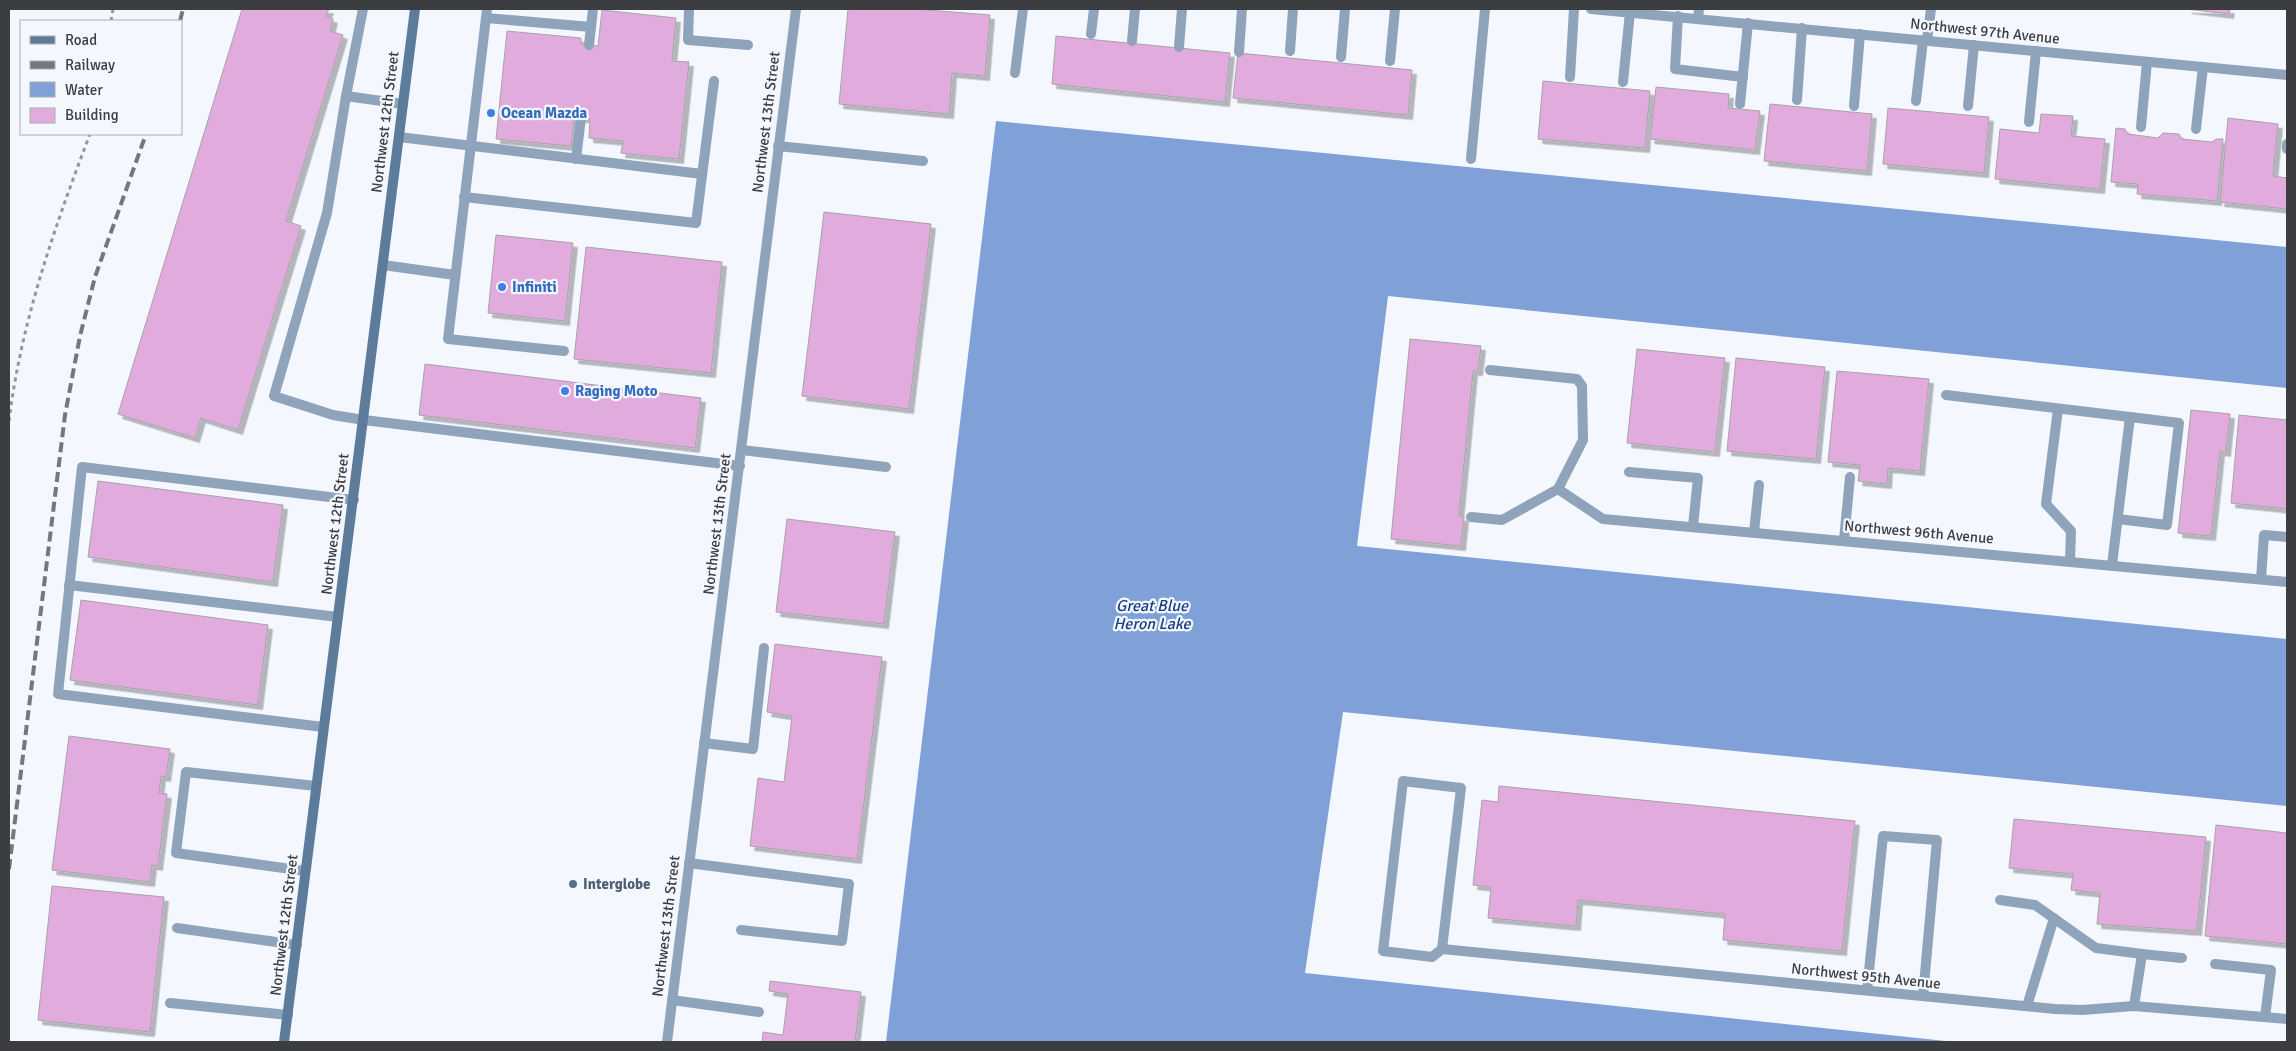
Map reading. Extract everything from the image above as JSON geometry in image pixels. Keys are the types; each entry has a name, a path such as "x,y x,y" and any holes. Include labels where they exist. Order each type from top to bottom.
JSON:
{"main road":[{"name":"Northwest 12th Street","path":"284,1042 415,9"}],"street":[{"path":"363,9 346,96 327,213 274,396 333,415 364,420 740,466"},
{"path":"589,45 593,9"},
{"path":"689,9 688,40 748,46"},
{"name":"Northwest 13th Street","path":"667,1042 796,9"},
{"path":"1016,73 1023,9"},
{"path":"1091,34 1094,9"},
{"path":"1132,42 1135,9"},
{"path":"1179,47 1182,9"},
{"path":"1239,52 1242,9"},
{"path":"1290,51 1293,9"},
{"path":"1341,58 1345,9"},
{"path":"1390,61 1395,9"},
{"path":"1470,159 1485,9"},
{"path":"1570,77 1574,9"},
{"name":"Northwest 97th Avenue","path":"1591,9 1678,16 1698,14 1748,23 2287,75"},
{"path":"1916,101 1931,9"},
{"path":"1623,82 1630,12"},
{"path":"564,351 448,339 486,13 591,26"},
{"path":"1678,16 1674,69 1743,77"},
{"path":"1740,104 1748,23"},
{"path":"1796,100 1802,28"},
{"path":"1854,106 1860,34"},
{"path":"1968,106 1974,45"},
{"path":"2029,122 2036,51"},
{"path":"2140,127 2147,62"},
{"path":"2196,129 2203,67"},
{"path":"464,197 696,223 714,81"},
{"path":"346,96 403,104"},
{"path":"576,159 581,118"},
{"path":"399,137 702,174"},
{"path":"2287,144 2287,149"},
{"path":"778,146 924,161"},
{"path":"383,265 455,275"},
{"path":"1471,517 1502,520 1558,489 1583,440 1582,386 1577,379 1490,370"},
{"path":"1946,395 2179,422 2167,525 2118,519"},
{"path":"2058,408 2046,504 2071,531 2070,562"},
{"path":"2112,565 2130,417"},
{"path":"742,450 886,467"},
{"path":"323,727 58,694 82,467 354,500"},
{"path":"1629,472 1698,478 1693,526"},
{"path":"1844,540 1850,477"},
{"path":"1754,532 1759,485"},
{"name":"Northwest 96th Avenue","path":"1558,489 1603,519 2287,582"},
{"path":"2261,579 2264,535 2287,537"},
{"path":"70,585 338,617"},
{"path":"704,743 752,749 764,648"},
{"path":"305,871 176,852 183,790 186,772 316,786"},
{"path":"1403,781 1462,788 1442,949 1432,957 1384,951 1403,781"},
{"path":"1866,990 1884,836 1937,840 1922,996"},
{"path":"689,863 849,884 842,941 741,930"},
{"path":"2000,900 2035,905 2096,948 2182,958"},
{"path":"2027,1006 2054,918"},
{"path":"177,928 297,945"},
{"name":"Northwest 95th Avenue","path":"1442,949 2027,1006 2082,1010 2134,1006 2287,1019"},
{"path":"2134,1006 2142,954"},
{"path":"2215,964 2271,970 2265,1017"},
{"path":"672,1000 759,1012"},
{"path":"170,1002 288,1016"}],"path":[{"path":"9,421 20,358 33,304 53,238 90,135"}],"water":[{"name":"Great Blue Heron Lake","path":"996,121 2287,247 2287,388 1388,296 1357,546 2287,639 2287,806 1343,712 1305,973 1955,1042 886,1042"}],"building":[{"path":"242,9 329,9 326,16 333,19 330,31 343,35 286,221 301,226 238,430 201,418 195,438 118,414"},
{"path":"848,9 916,9 990,15 985,76 952,73 949,114 839,104"},
{"path":"2187,9 2230,9 2229,14"},
{"path":"602,10 676,18 672,61 689,62 679,159 621,153 623,141 589,138 590,119 574,117 571,146 496,139 507,31 581,38 581,44 598,46"},
{"path":"1056,36 1230,53 1225,102 1052,84"},
{"path":"1238,53 1412,70 1408,115 1233,98"},
{"path":"1543,81 1650,91 1645,148 1538,139"},
{"path":"1656,87 1729,94 1728,108 1760,111 1755,150 1650,139"},
{"path":"1770,104 1872,114 1867,171 1764,161"},
{"path":"1888,108 1989,117 1984,173 1883,164"},
{"path":"2041,114 2073,116 2071,136 2105,139 2100,189 1995,179 2000,129 2039,133"},
{"path":"2228,118 2278,124 2273,176 2287,178 2287,209 2220,202"},
{"path":"2116,128 2125,129 2128,134 2158,138 2163,133 2179,134 2182,139 2212,142 2216,139 2223,139 2217,201 2137,194 2138,184 2111,182"},
{"path":"824,212 931,224 909,409 802,396"},
{"path":"496,235 573,243 565,321 488,313"},
{"path":"586,247 722,262 711,373 574,359"},
{"path":"1410,339 1481,346 1478,371 1473,371 1459,516 1464,517 1461,546 1391,539"},
{"path":"1637,349 1725,358 1715,452 1627,443"},
{"path":"1736,358 1825,367 1816,459 1727,451"},
{"path":"425,364 701,398 695,448 419,415"},
{"path":"1837,371 1929,379 1920,471 1888,468 1887,484 1858,481 1860,465 1828,462"},
{"path":"2191,410 2230,414 2226,452 2220,451 2211,536 2178,533"},
{"path":"2239,415 2287,420 2287,509 2231,503"},
{"path":"98,481 283,505 273,582 88,557"},
{"path":"787,519 895,532 884,624 776,612"},
{"path":"81,600 268,625 258,705 70,680"},
{"path":"775,644 882,657 857,859 750,846 758,778 784,782 792,716 767,712"},
{"path":"69,736 170,749 166,777 161,776 159,793 167,794 158,866 152,865 150,882 52,870"},
{"path":"1499,786 1855,821 1842,951 1723,940 1725,914 1578,900 1576,926 1488,918 1491,887 1473,885 1482,800 1498,802"},
{"path":"2014,819 2206,837 2197,931 2097,924 2100,893 2071,890 2073,874 2009,868"},
{"path":"2216,825 2287,833 2287,944 2205,936"},
{"path":"52,886 164,897 150,1032 38,1020"},
{"path":"770,981 861,992 855,1042 762,1042 763,1032 783,1035 788,994 769,991"}],"railway":[{"path":"180,20 183,9"},
{"path":"9,869 65,415 80,336 95,277 146,135"}],"place":[{"name":"Ocean Mazda","path":"491,113"},
{"name":"Infiniti","path":"502,287"},
{"name":"Raging Moto","path":"565,391"},
{"name":"Interglobe","path":"573,884"}]}
